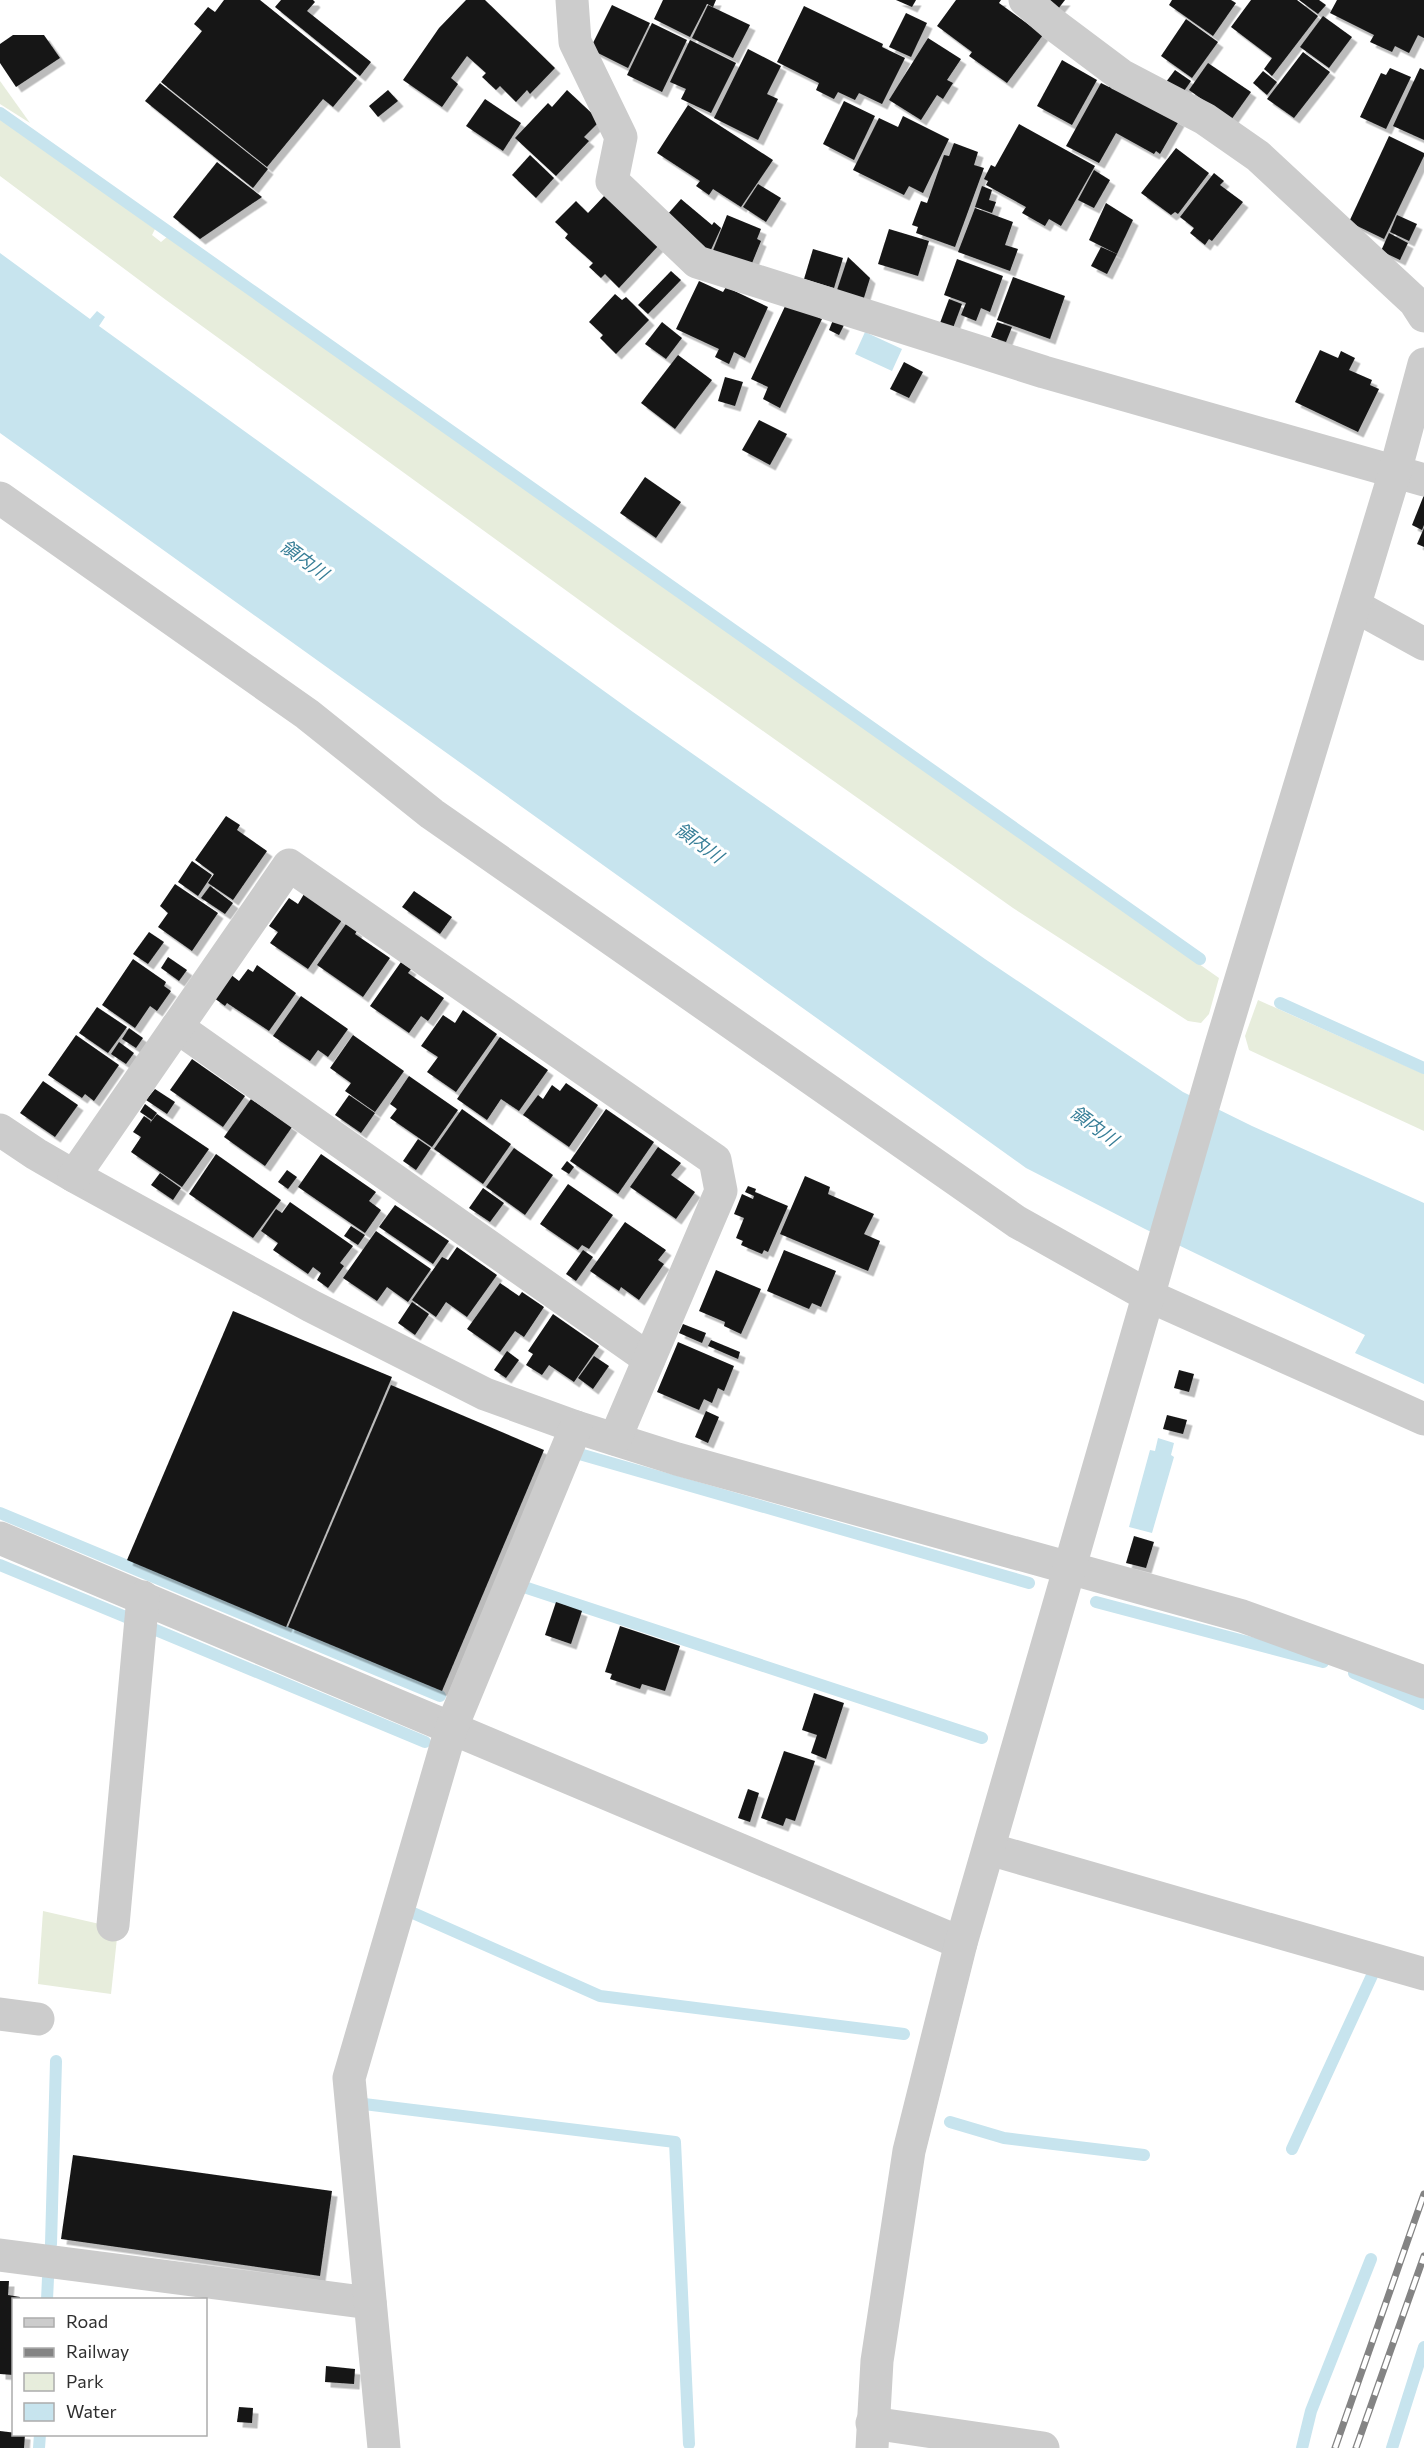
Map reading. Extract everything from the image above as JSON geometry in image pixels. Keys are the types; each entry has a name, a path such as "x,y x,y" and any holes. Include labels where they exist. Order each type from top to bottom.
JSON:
{"street":[{"path":"572,0 575,42 621,137 612,181 697,262 1044,372 1410,476"},
{"path":"1025,0 1121,75 1205,119 1258,156 1415,302 1424,316"},
{"path":"1043,2448 872,2435 877,2361 909,2151 960,1943 1220,1048 1355,606 1410,476 1424,364"},
{"path":"0,498 307,714 432,814 1017,1222 1149,1296 1424,1419"},
{"path":"1355,606 1424,644"},
{"path":"74,1176 289,865 715,1160 721,1191 615,1439"},
{"path":"177,1027 649,1359"},
{"path":"0,1130 36,1155 310,1306 485,1394 615,1439 1068,1569 1242,1616 1424,1682"},
{"path":"384,2448 349,2078 451,1729 576,1427"},
{"path":"0,1538 960,1943"},
{"path":"113,1925 143,1597"},
{"path":"989,1849 1424,1974"},
{"path":"0,2014 38,2019"},
{"path":"0,2255 370,2303"}],"green space":[{"path":"0,81 30,123 0,104"},
{"path":"0,118 155,229 152,235 161,242 167,237 1219,978 1209,1014 1201,1023 1188,1021 1013,908 626,634 166,300 0,176"},
{"path":"1258,1000 1424,1074 1424,1131 1249,1050 1245,1036"},
{"path":"43,1911 104,1925 117,1938 111,1994 38,1984"}],"water":[{"name":"領内川","path":"0,253 90,319 97,311 105,317 99,326 633,712 985,959 1183,1092 1252,1126 1424,1203 1424,1384 1355,1353 1365,1335 1145,1229 1026,1168 0,433"},
{"path":"865,332 902,349 892,371 855,354"},
{"path":"1158,1438 1174,1443 1171,1455 1174,1457 1152,1533 1129,1527 1150,1450 1155,1451"}],"building":[{"path":"224,0 260,0 357,78 333,107 323,99 267,167 161,82 202,31 194,24 208,7 215,12"},
{"path":"281,0 313,0 315,2 307,11 371,62 360,76 275,7"},
{"path":"466,0 485,0 555,68 530,94 527,90 516,102 500,86 496,90 482,77 486,73 467,56 451,78 458,84 442,107 403,80 439,28"},
{"path":"663,0 716,0 713,7 707,4 690,37 654,19"},
{"path":"896,0 916,0 912,7"},
{"path":"956,0 1001,0 999,3 1043,35 1007,83 969,56 972,52 937,26"},
{"path":"1047,0 1065,0 1058,9"},
{"path":"1172,0 1231,0 1236,3 1213,36 1169,5"},
{"path":"1251,0 1297,0 1318,16 1272,76 1264,69 1272,58 1231,27"},
{"path":"1299,0 1319,0 1326,5 1318,14"},
{"path":"1337,0 1424,0 1424,38 1418,35 1409,53 1395,46 1392,52 1370,42 1374,35 1330,13"},
{"path":"612,5 650,23 628,68 590,49"},
{"path":"708,5 750,25 733,58 692,38"},
{"path":"804,6 883,44 882,47 905,58 882,104 859,93 855,100 838,92 834,99 816,90 819,83 777,62"},
{"path":"906,13 927,23 911,57 889,47"},
{"path":"1323,16 1352,37 1329,68 1300,47"},
{"path":"1186,19 1218,42 1192,78 1161,56"},
{"path":"652,23 687,40 662,92 627,75"},
{"path":"13,35 44,35 60,58 16,87 0,63 0,44"},
{"path":"928,38 961,59 947,80 953,83 943,99 937,95 921,120 889,100"},
{"path":"690,40 736,63 711,113 681,99 686,89 670,82"},
{"path":"748,49 781,66 767,94 778,99 758,140 714,118"},
{"path":"1303,52 1330,72 1294,118 1267,99"},
{"path":"1062,60 1097,80 1072,125 1037,106"},
{"path":"1208,63 1251,92 1231,120 1189,90"},
{"path":"1390,68 1411,77 1386,129 1360,117 1381,73 1386,75"},
{"path":"1420,68 1424,70 1424,140 1393,126"},
{"path":"1175,70 1191,81 1182,94 1166,82"},
{"path":"1263,71 1277,82 1267,95 1253,83"},
{"path":"160,83 268,169 253,188 145,101"},
{"path":"1101,83 1109,87 1111,83 1179,121 1160,154 1156,151 1154,154 1116,133 1099,163 1066,146"},
{"path":"388,90 398,101 378,117 369,106"},
{"path":"567,90 600,121 584,137 589,141 556,176 515,138 548,103 552,107"},
{"path":"485,99 521,123 503,151 466,126"},
{"path":"844,101 875,116 854,160 823,144"},
{"path":"688,105 773,160 741,207 713,189 709,195 696,186 700,181 657,153"},
{"path":"903,116 949,139 923,193 909,186 904,195 853,170 879,118 898,127"},
{"path":"1019,124 1095,166 1061,226 1049,219 1045,226 1022,213 1026,207 986,185 988,181 984,179 991,165 995,167"},
{"path":"1389,136 1424,153 1424,156 1384,239 1349,222"},
{"path":"954,143 978,152 974,165 984,168 955,247 916,233 918,227 912,225 921,201 927,203 944,155 949,156"},
{"path":"1176,148 1209,173 1178,214 1175,212 1171,215 1141,193"},
{"path":"530,155 554,178 536,198 512,175"},
{"path":"217,162 262,197 200,239 173,217"},
{"path":"1094,170 1110,180 1094,208 1078,200"},
{"path":"1214,173 1224,181 1220,185 1243,202 1212,241 1209,239 1205,245 1190,233 1194,228 1180,217"},
{"path":"758,184 781,198 766,222 743,207"},
{"path":"982,186 992,190 989,200 996,202 992,213 975,207"},
{"path":"605,195 659,245 619,288 605,274 601,278 589,267 593,263 565,238 568,234 555,222 576,201 588,213"},
{"path":"681,199 712,225 714,222 721,228 709,254 667,215"},
{"path":"1106,203 1133,220 1117,254 1089,240"},
{"path":"975,208 1013,222 1005,245 1018,249 1010,271 958,252"},
{"path":"727,215 761,229 757,239 761,241 750,268 712,253"},
{"path":"1397,215 1417,224 1409,241 1390,232"},
{"path":"889,229 929,241 918,276 878,264"},
{"path":"1389,233 1408,243 1400,260 1381,251"},
{"path":"1101,247 1117,254 1107,274 1091,266"},
{"path":"813,249 843,258 834,288 804,279"},
{"path":"848,257 870,278 863,301 836,293"},
{"path":"957,259 1003,276 990,312 981,308 976,321 961,315 966,303 944,295"},
{"path":"671,271 681,280 648,314 638,305"},
{"path":"1013,277 1065,296 1050,339 997,320"},
{"path":"699,281 723,292 726,287 768,307 745,358 734,352 729,364 715,357 719,349 676,329"},
{"path":"615,294 622,300 626,297 649,320 616,354 600,338 603,335 589,322"},
{"path":"949,299 962,304 953,328 940,323"},
{"path":"787,302 822,319 780,408 763,399 768,387 751,379"},
{"path":"833,320 844,325 839,335 829,330"},
{"path":"662,322 682,338 666,359 645,344"},
{"path":"997,322 1012,327 1006,342 991,337"},
{"path":"1320,350 1338,358 1341,351 1355,358 1349,370 1372,380 1370,385 1379,389 1358,432 1295,402"},
{"path":"678,355 712,380 675,429 641,403"},
{"path":"904,362 923,372 909,398 890,389"},
{"path":"725,377 743,382 735,406 718,401"},
{"path":"759,420 787,434 770,465 742,450"},
{"path":"645,477 681,502 656,538 620,513"},
{"path":"1424,495 1424,525 1422,530 1412,525"},
{"path":"1424,528 1424,547 1417,544"},
{"path":"226,816 240,825 237,830 267,851 233,900 208,883 214,874 195,860"},
{"path":"192,861 212,875 198,896 178,882"},
{"path":"175,884 218,913 192,951 158,927 168,913 160,906"},
{"path":"210,886 233,903 225,914 201,898"},
{"path":"414,891 452,917 440,934 402,907"},
{"path":"304,894 342,920 308,969 270,943 278,932 269,926 289,898 298,904"},
{"path":"346,924 357,931 355,934 390,958 363,997 317,965"},
{"path":"149,932 164,942 148,964 133,954"},
{"path":"168,957 187,970 179,981 161,968"},
{"path":"133,959 166,982 164,986 171,991 157,1011 150,1006 135,1028 102,1005"},
{"path":"401,962 411,969 408,973 444,998 428,1021 421,1016 409,1033 370,1006"},
{"path":"257,965 296,993 269,1031 227,1003 225,1006 214,998 230,974 239,981 248,969 253,972"},
{"path":"301,996 348,1029 328,1057 318,1050 310,1061 273,1036"},
{"path":"97,1007 127,1027 108,1053 79,1033"},
{"path":"463,1010 497,1034 456,1092 427,1072 438,1057 421,1046 443,1015 455,1023"},
{"path":"129,1028 143,1038 136,1048 122,1039"},
{"path":"76,1035 119,1065 94,1101 85,1094 82,1098 48,1075"},
{"path":"353,1035 404,1071 375,1112 345,1091 351,1083 330,1068"},
{"path":"500,1037 548,1070 519,1111 501,1099 487,1120 457,1099"},
{"path":"119,1042 134,1053 126,1064 111,1054"},
{"path":"192,1059 245,1096 223,1127 170,1090"},
{"path":"409,1076 458,1110 432,1147 390,1118 397,1109 390,1104"},
{"path":"43,1081 78,1105 55,1137 20,1113"},
{"path":"566,1083 598,1105 569,1147 523,1115 538,1095 543,1099 552,1085 560,1091"},
{"path":"155,1089 175,1102 167,1114 146,1100"},
{"path":"349,1095 375,1113 361,1133 335,1115"},
{"path":"251,1099 292,1127 265,1166 224,1137"},
{"path":"145,1104 157,1113 152,1120 140,1112"},
{"path":"462,1109 511,1144 483,1184 434,1149"},
{"path":"606,1109 654,1142 618,1194 570,1161"},
{"path":"157,1114 209,1149 182,1187 131,1152 141,1137 133,1132 144,1116 151,1121 150,1123"},
{"path":"418,1139 431,1148 416,1170 403,1161"},
{"path":"658,1147 681,1163 671,1175 695,1192 676,1219 630,1187"},
{"path":"514,1148 553,1175 525,1215 486,1187"},
{"path":"216,1154 281,1200 253,1238 189,1194"},
{"path":"321,1154 376,1192 369,1201 381,1210 365,1233 298,1187"},
{"path":"567,1161 574,1167 569,1174 561,1169"},
{"path":"287,1170 297,1177 288,1189 278,1182"},
{"path":"160,1173 181,1188 173,1200 151,1185"},
{"path":"805,1176 830,1187 828,1194 874,1214 864,1234 880,1241 868,1271 780,1234"},
{"path":"568,1184 613,1215 589,1249 582,1245 578,1250 540,1224"},
{"path":"748,1186 756,1189 755,1192 788,1206 768,1252 764,1250 762,1254 741,1245 743,1241 736,1238 744,1218 734,1214 742,1194 753,1199 754,1196 745,1192"},
{"path":"483,1188 504,1203 490,1222 469,1208"},
{"path":"290,1202 353,1246 340,1263 344,1266 328,1288 317,1280 321,1273 313,1267 308,1274 273,1250 278,1243 261,1231 276,1209 282,1213"},
{"path":"395,1205 449,1241 433,1264 379,1227"},
{"path":"625,1222 666,1250 658,1260 664,1264 639,1300 621,1287 619,1291 590,1271"},
{"path":"351,1226 365,1235 358,1245 344,1236"},
{"path":"376,1231 431,1269 408,1302 387,1287 377,1301 343,1278"},
{"path":"457,1247 497,1275 467,1317 446,1302 436,1317 412,1300 442,1257 448,1260"},
{"path":"583,1250 593,1257 576,1281 566,1274"},
{"path":"784,1250 836,1271 821,1307 812,1303 809,1309 767,1291"},
{"path":"716,1270 761,1289 741,1334 724,1326 725,1322 699,1311"},
{"path":"500,1283 519,1296 522,1292 544,1307 524,1337 515,1331 500,1352 467,1329"},
{"path":"412,1302 429,1314 415,1335 398,1323"},
{"path":"233,1311 392,1377 286,1627 127,1560"},
{"path":"553,1314 599,1346 574,1382 549,1365 542,1375 526,1365 533,1354 528,1351"},
{"path":"683,1324 706,1333 702,1343 679,1333"},
{"path":"711,1340 740,1352 738,1359 708,1346"},
{"path":"678,1342 734,1366 724,1391 718,1388 712,1403 704,1399 699,1410 657,1392"},
{"path":"507,1351 519,1360 506,1378 494,1370"},
{"path":"594,1356 609,1366 593,1389 578,1378"},
{"path":"1179,1370 1194,1374 1189,1392 1174,1388"},
{"path":"391,1385 544,1450 442,1691 288,1627"},
{"path":"706,1411 719,1417 708,1443 695,1437"},
{"path":"1167,1415 1187,1420 1183,1434 1163,1429"},
{"path":"1134,1536 1154,1542 1146,1568 1126,1563"},
{"path":"556,1602 582,1611 571,1644 545,1635"},
{"path":"620,1626 680,1646 665,1691 642,1684 640,1689 610,1679 612,1674 605,1672"},
{"path":"814,1693 844,1703 826,1759 811,1753 817,1735 802,1730"},
{"path":"784,1751 815,1761 795,1821 786,1818 783,1826 761,1818"},
{"path":"748,1789 759,1793 750,1822 738,1818"},
{"path":"73,2155 332,2191 320,2276 61,2239"},
{"path":"0,2281 9,2281 8,2295 20,2298 12,2298 12,2375 0,2374"},
{"path":"326,2366 355,2369 354,2384 325,2382"},
{"path":"239,2407 253,2408 252,2423 237,2422"},
{"path":"0,2431 12,2432 12,2436 25,2436 24,2448 0,2448"}],"waterway":[{"path":"0,113 1200,959"},
{"path":"1280,1003 1424,1068"},
{"path":"573,1460 576,1453 1029,1583"},
{"path":"0,1513 440,1696"},
{"path":"0,1565 133,1620"},
{"path":"521,1586 982,1738"},
{"path":"1096,1602 1323,1662"},
{"path":"151,1628 425,1742"},
{"path":"1354,1673 1424,1704"},
{"path":"413,1913 600,1996 904,2034"},
{"path":"1292,2149 1375,1969"},
{"path":"51,2244 56,2061"},
{"path":"364,2104 675,2142 689,2444"},
{"path":"950,2122 1004,2138 1144,2155"},
{"path":"1302,2448 1311,2411 1371,2259"},
{"path":"47,2298 48,2278"},
{"path":"1392,2448 1424,2347"},
{"path":"39,2448 40,2436"}],"railway":[{"path":"1335,2448 1424,2194"},
{"path":"1356,2448 1424,2256"}]}
